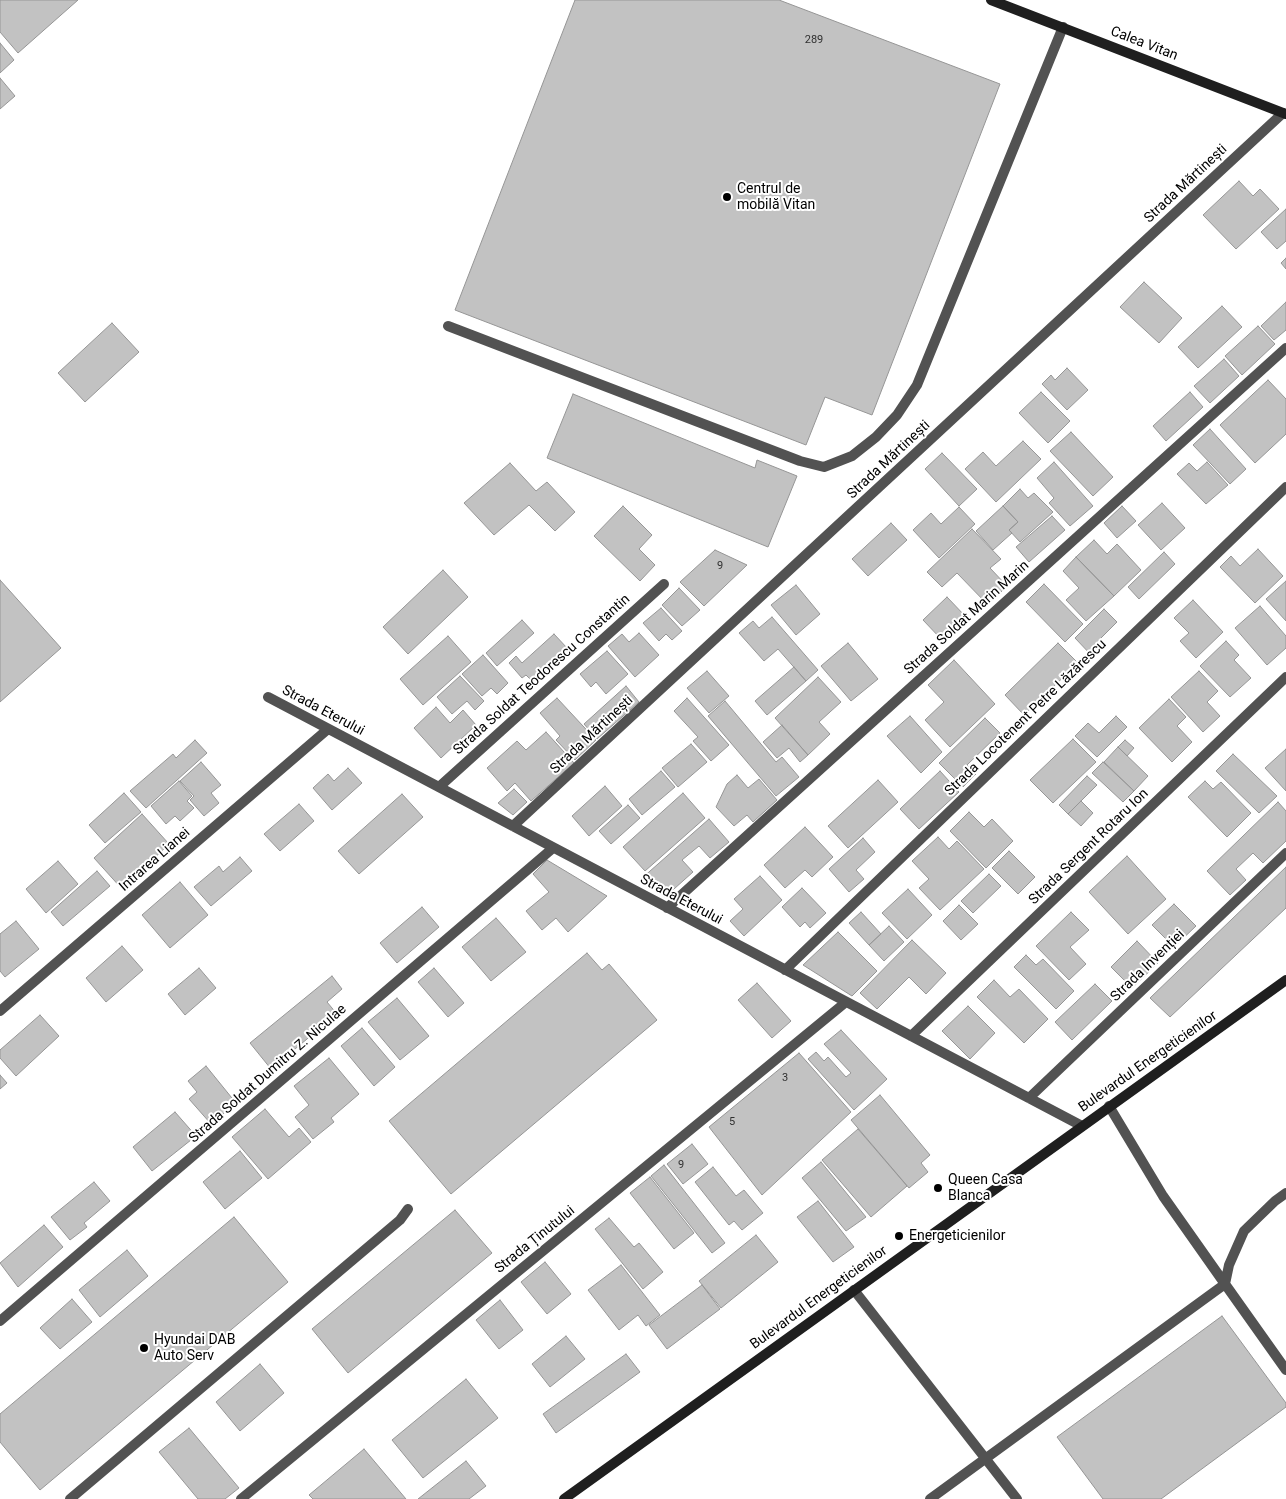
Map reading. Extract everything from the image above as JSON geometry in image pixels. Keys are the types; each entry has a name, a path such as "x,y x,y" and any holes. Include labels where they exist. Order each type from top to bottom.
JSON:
{"street":[{"name":"Calea Vitan","path":"992,0 1285,113"},
{"path":"448,326 800,461 824,467 852,456 876,437 897,415 917,385 1062,27"},
{"name":"Strada Mărtinești","path":"513,826 1285,113"},
{"name":"Strada Soldat Marin Marin","path":"667,908 1286,348"},
{"name":"Strada Locotenent Petre Lăzărescu","path":"785,970 1286,487"},
{"name":"Strada Soldat Teodorescu Constantin","path":"439,787 664,584"},
{"name":"Strada Sergent Rotaru Ion","path":"911,1036 1286,677"},
{"name":"Strada Eterului","path":"268,697 1082,1126"},
{"name":"Intrarea Lianei","path":"0,1011 328,729"},
{"name":"Strada Soldat Dumitru Z. Niculae","path":"0,1321 554,848"},
{"name":"Strada Invenției","path":"1030,1098 1286,852"},
{"name":"Bulevardul Energeticienilor","path":"564,1499 1286,980"},
{"name":"Strada Ținutului","path":"241,1499 846,1002"},
{"path":"1109,1106 1163,1196 1286,1370"},
{"path":"930,1499 1225,1284 1229,1265 1244,1231 1286,1193"},
{"path":"70,1499 400,1220 408,1209"},
{"path":"854,1290 1018,1499"}],"building":[{"path":"0,0 78,0 18,53 0,32"},
{"name":"Centrul de mobilă Vitan","path":"575,0 779,0 1000,84 872,415 825,397 806,445 455,310"},
{"path":"0,43 14,60 0,73"},
{"path":"0,78 15,96 0,109"},
{"path":"1239,181 1253,196 1260,189 1279,209 1236,249 1203,215"},
{"path":"1286,209 1286,241 1277,249 1261,232"},
{"path":"1286,258 1286,269 1281,263"},
{"path":"1144,282 1182,318 1159,343 1120,307"},
{"path":"1286,302 1286,330 1274,340 1261,326"},
{"path":"1222,306 1242,327 1198,368 1178,347"},
{"path":"112,323 139,352 85,402 58,373"},
{"path":"1258,326 1275,344 1242,375 1225,356"},
{"path":"1224,359 1239,376 1210,403 1194,386"},
{"path":"1067,368 1088,390 1067,410 1042,384 1051,375 1055,380"},
{"path":"1268,380 1286,399 1286,434 1255,463 1220,425"},
{"path":"1041,392 1070,421 1048,443 1019,413"},
{"path":"1190,392 1203,407 1166,441 1153,426"},
{"path":"573,394 755,468 757,460 797,476 768,547 547,458"},
{"path":"1210,429 1246,469 1230,484 1193,445"},
{"path":"1071,432 1113,477 1093,496 1050,451"},
{"path":"1023,441 1041,459 996,502 965,469 983,452 996,466"},
{"path":"942,453 977,489 959,506 925,469"},
{"path":"1054,462 1093,506 1070,526 1049,503 1054,498 1037,478"},
{"path":"1207,462 1228,485 1206,504 1177,474 1189,463 1197,471"},
{"path":"510,463 536,491 547,482 575,512 555,531 529,505 494,535 464,503"},
{"path":"1020,489 1028,498 1034,493 1053,512 1020,542 1009,530 1018,522 1003,506"},
{"path":"1162,503 1185,528 1161,550 1138,525"},
{"path":"623,506 652,535 639,549 655,565 640,581 594,536"},
{"path":"1003,506 1018,522 1009,530 1012,533 993,550 976,531"},
{"path":"1122,506 1136,521 1117,538 1104,523"},
{"path":"959,507 975,524 939,558 913,530 931,513 941,524"},
{"path":"1052,516 1065,530 1029,562 1016,547"},
{"path":"891,523 907,540 868,576 852,559"},
{"path":"972,529 1001,559 990,568 1007,586 988,605 957,573 942,587 927,572"},
{"path":"1094,540 1107,554 1117,544 1141,570 1114,596 1076,557"},
{"path":"1258,549 1283,576 1255,603 1220,567 1231,556 1240,566"},
{"path":"715,550 747,565 704,606 680,582"},
{"path":"1164,552 1175,564 1139,599 1128,587"},
{"path":"1076,557 1114,596 1086,621 1066,600 1079,588 1063,571"},
{"path":"443,570 468,597 408,654 383,627"},
{"path":"0,580 61,648 0,702"},
{"path":"1286,581 1286,621 1266,599"},
{"path":"1044,584 1083,624 1065,642 1026,602"},
{"path":"796,585 820,614 796,635 771,605"},
{"path":"679,588 700,610 682,626 662,605"},
{"path":"947,597 966,617 942,640 923,620"},
{"path":"1193,600 1223,632 1196,658 1180,641 1189,633 1174,618"},
{"path":"1260,606 1286,636 1286,648 1267,665 1235,628"},
{"path":"661,608 682,631 672,640 666,634 659,641 643,623"},
{"path":"1104,609 1117,622 1096,643 1101,649 1093,657 1075,638"},
{"path":"772,617 818,670 806,681 778,649 764,661 739,633 753,621 759,628"},
{"path":"522,620 534,633 497,666 486,653"},
{"path":"639,633 659,655 635,677 608,646 622,634 629,642"},
{"path":"554,634 568,649 533,682 526,675 522,678 509,663 516,656 522,663"},
{"path":"448,636 471,662 423,705 400,679"},
{"path":"1226,641 1239,655 1234,660 1251,678 1230,697 1200,666"},
{"path":"848,643 878,679 851,701 821,666"},
{"path":"1058,643 1078,663 1024,715 1005,695"},
{"path":"607,651 628,674 606,694 596,682 591,687 580,674"},
{"path":"483,655 508,683 497,694 491,688 482,696 462,674"},
{"path":"954,660 995,704 950,747 925,720 944,702 928,685"},
{"path":"794,667 806,681 767,715 755,701"},
{"path":"707,671 729,696 709,713 687,688"},
{"path":"1199,671 1218,691 1207,702 1220,716 1203,732 1171,697"},
{"path":"460,676 484,701 475,710 467,701 452,714 437,697"},
{"path":"818,677 841,702 819,722 830,734 808,755 775,718"},
{"path":"626,686 639,702 597,739 584,724"},
{"path":"557,698 596,740 575,760 556,740 560,736 540,713"},
{"path":"687,698 729,745 711,761 693,741 698,737 674,711"},
{"path":"1169,699 1186,717 1177,726 1192,742 1172,762 1139,728"},
{"path":"725,701 776,762 782,757 799,777 776,796 708,716"},
{"path":"436,707 450,723 463,710 476,725 441,758 414,728"},
{"path":"910,716 942,752 921,773 887,736"},
{"path":"1116,716 1127,727 1097,757 1075,736 1088,723 1099,733"},
{"path":"985,718 1000,733 967,765 976,774 963,787 939,763"},
{"path":"782,725 808,755 800,762 789,748 777,758 763,742"},
{"path":"546,732 574,763 531,801 515,783 507,791 487,768 517,741 526,750"},
{"path":"1073,739 1096,762 1053,803 1030,780"},
{"path":"195,740 207,753 146,808 130,791 173,754 176,758"},
{"path":"1125,740 1134,748 1127,756 1118,747"},
{"path":"691,744 707,762 678,787 662,768"},
{"path":"1118,747 1148,776 1134,791 1104,762"},
{"path":"1286,749 1286,791 1265,768"},
{"path":"1233,754 1277,796 1259,813 1216,771"},
{"path":"201,762 221,785 211,793 219,803 204,816 190,800 194,796 180,781"},
{"path":"1103,762 1134,791 1123,802 1092,773"},
{"path":"348,768 362,783 332,810 313,788 328,774 334,781"},
{"path":"661,771 675,787 642,815 629,799"},
{"path":"940,771 959,792 919,829 900,809"},
{"path":"737,775 748,788 759,779 777,800 753,822 747,815 734,826 716,807 727,784"},
{"path":"1087,776 1097,785 1068,814 1059,805"},
{"path":"878,780 898,802 848,848 828,826"},
{"path":"179,781 192,796 187,801 194,808 180,821 175,816 166,824 151,806"},
{"path":"1205,781 1213,789 1221,782 1251,813 1227,837 1188,797"},
{"path":"605,786 622,806 589,836 572,816"},
{"path":"514,789 527,802 513,815 498,803"},
{"path":"124,793 141,812 105,843 89,825"},
{"path":"683,793 705,818 645,871 623,847"},
{"path":"402,794 423,817 359,874 338,851"},
{"path":"1081,801 1093,813 1081,826 1068,814"},
{"path":"1278,802 1286,811 1286,841 1263,863 1253,853 1236,869 1246,880 1230,895 1207,871"},
{"path":"299,804 314,821 280,851 264,834"},
{"path":"628,805 640,818 611,844 599,831"},
{"path":"969,812 984,827 992,819 1013,841 986,868 950,831"},
{"path":"142,814 169,844 122,889 94,858"},
{"path":"709,819 729,842 710,858 699,846 682,860 693,872 665,897 641,879"},
{"path":"805,827 833,857 812,877 805,870 785,888 764,865"},
{"path":"938,837 949,849 957,841 984,869 940,910 919,888 929,879 912,861"},
{"path":"863,838 875,852 856,870 864,879 849,892 829,869"},
{"path":"1009,851 1035,877 1018,894 992,868"},
{"path":"1127,856 1166,899 1128,934 1089,892"},
{"path":"240,857 252,871 211,906 194,887 219,866 223,872"},
{"path":"547,860 607,896 568,932 556,918 542,930 526,911 549,892 533,874"},
{"path":"58,861 78,884 46,913 26,889"},
{"path":"1286,867 1286,908 1170,1017 1150,998"},
{"path":"97,871 110,886 63,926 51,912"},
{"path":"989,874 1001,886 973,913 961,901"},
{"path":"760,876 782,900 744,936 730,921 743,909 734,899"},
{"path":"180,882 208,915 170,948 142,915"},
{"path":"802,888 826,913 810,928 805,922 800,927 782,907"},
{"path":"908,889 932,915 907,939 882,913"},
{"path":"1174,904 1196,926 1174,947 1152,925"},
{"path":"959,905 978,924 961,940 943,921"},
{"path":"422,907 439,927 397,963 380,943"},
{"path":"861,912 881,934 869,945 849,923"},
{"path":"1071,912 1089,930 1070,947 1086,964 1069,980 1036,946"},
{"path":"496,918 526,952 491,981 462,947"},
{"path":"16,921 39,949 5,977 0,971 0,934"},
{"path":"889,926 904,942 884,961 869,945"},
{"path":"838,932 877,971 852,996 803,965"},
{"path":"912,940 946,973 926,994 909,977 877,1009 860,993"},
{"path":"1137,941 1158,963 1132,988 1111,967"},
{"path":"122,946 143,970 106,1002 86,978"},
{"path":"587,953 602,970 609,964 657,1020 451,1194 389,1121"},
{"path":"1026,955 1036,965 1043,959 1074,991 1056,1009 1014,967"},
{"path":"199,968 216,988 185,1015 168,994"},
{"path":"434,968 464,1003 448,1017 418,982"},
{"path":"332,976 342,989 327,1002 337,1014 271,1069 250,1043"},
{"path":"994,980 1010,997 1019,989 1048,1019 1024,1043 977,997"},
{"path":"757,983 791,1021 772,1038 738,1000"},
{"path":"1095,984 1112,1001 1072,1040 1055,1022"},
{"path":"397,998 429,1036 400,1060 368,1022"},
{"path":"968,1006 995,1033 970,1059 942,1031"},
{"path":"40,1015 59,1036 16,1076 0,1058 0,1050"},
{"path":"362,1028 395,1067 374,1086 341,1046"},
{"path":"841,1030 887,1079 854,1110 808,1059 816,1052 824,1061 828,1057 846,1077 851,1073 824,1044"},
{"path":"799,1053 851,1112 762,1195 709,1127"},
{"path":"329,1058 359,1094 331,1118 334,1122 313,1139 295,1117 309,1105 294,1086"},
{"path":"206,1066 236,1103 211,1124 189,1099 197,1092 188,1081"},
{"path":"0,1075 7,1083 0,1089"},
{"path":"880,1095 930,1155 921,1163 928,1172 909,1188 851,1120"},
{"path":"265,1109 289,1137 299,1128 311,1142 268,1179 232,1137"},
{"path":"175,1112 196,1136 152,1171 133,1147"},
{"path":"858,1129 907,1186 871,1217 822,1160"},
{"path":"692,1144 708,1164 683,1184 667,1164"},
{"path":"240,1151 262,1178 225,1209 203,1182"},
{"path":"821,1162 866,1217 846,1231 802,1178"},
{"path":"664,1165 725,1243 712,1253 651,1176"},
{"path":"713,1167 736,1196 744,1190 763,1213 742,1230 734,1221 729,1225 695,1182"},
{"path":"650,1177 694,1233 674,1249 630,1193"},
{"path":"94,1182 110,1201 84,1223 87,1227 70,1240 51,1217"},
{"path":"818,1201 854,1247 833,1262 797,1217"},
{"path":"455,1210 492,1253 348,1373 312,1329"},
{"name":"Hyundai DAB Auto Serv","path":"234,1217 288,1282 40,1490 0,1442 0,1414"},
{"path":"609,1218 634,1247 639,1243 663,1272 643,1289 595,1229"},
{"path":"44,1225 63,1247 18,1287 0,1263"},
{"path":"756,1235 778,1262 721,1308 699,1281"},
{"path":"127,1250 148,1276 100,1317 79,1290"},
{"path":"545,1262 571,1294 547,1314 521,1282"},
{"path":"621,1265 660,1315 646,1326 638,1315 619,1330 588,1290"},
{"path":"702,1285 720,1309 667,1349 649,1325"},
{"path":"72,1299 92,1322 60,1349 40,1328"},
{"path":"500,1300 523,1330 499,1349 476,1320"},
{"path":"1222,1316 1286,1403 1286,1407 1161,1499 1103,1499 1057,1437"},
{"path":"566,1336 585,1359 550,1387 532,1364"},
{"path":"626,1354 640,1372 556,1433 543,1414"},
{"path":"260,1364 284,1393 240,1431 216,1402"},
{"path":"466,1379 498,1418 423,1478 392,1440"},
{"path":"189,1428 239,1488 225,1499 198,1499 159,1452"},
{"path":"364,1449 406,1499 313,1499 309,1495"},
{"path":"466,1461 486,1486 469,1499 418,1499"}],"place":[{"name":"Centrul de mobilă Vitan","path":"727,197"},
{"name":"Queen Casa Blanca","path":"938,1188"},
{"name":"Energeticienilor","path":"899,1236"},
{"name":"Hyundai DAB Auto Serv","path":"144,1348"}]}
